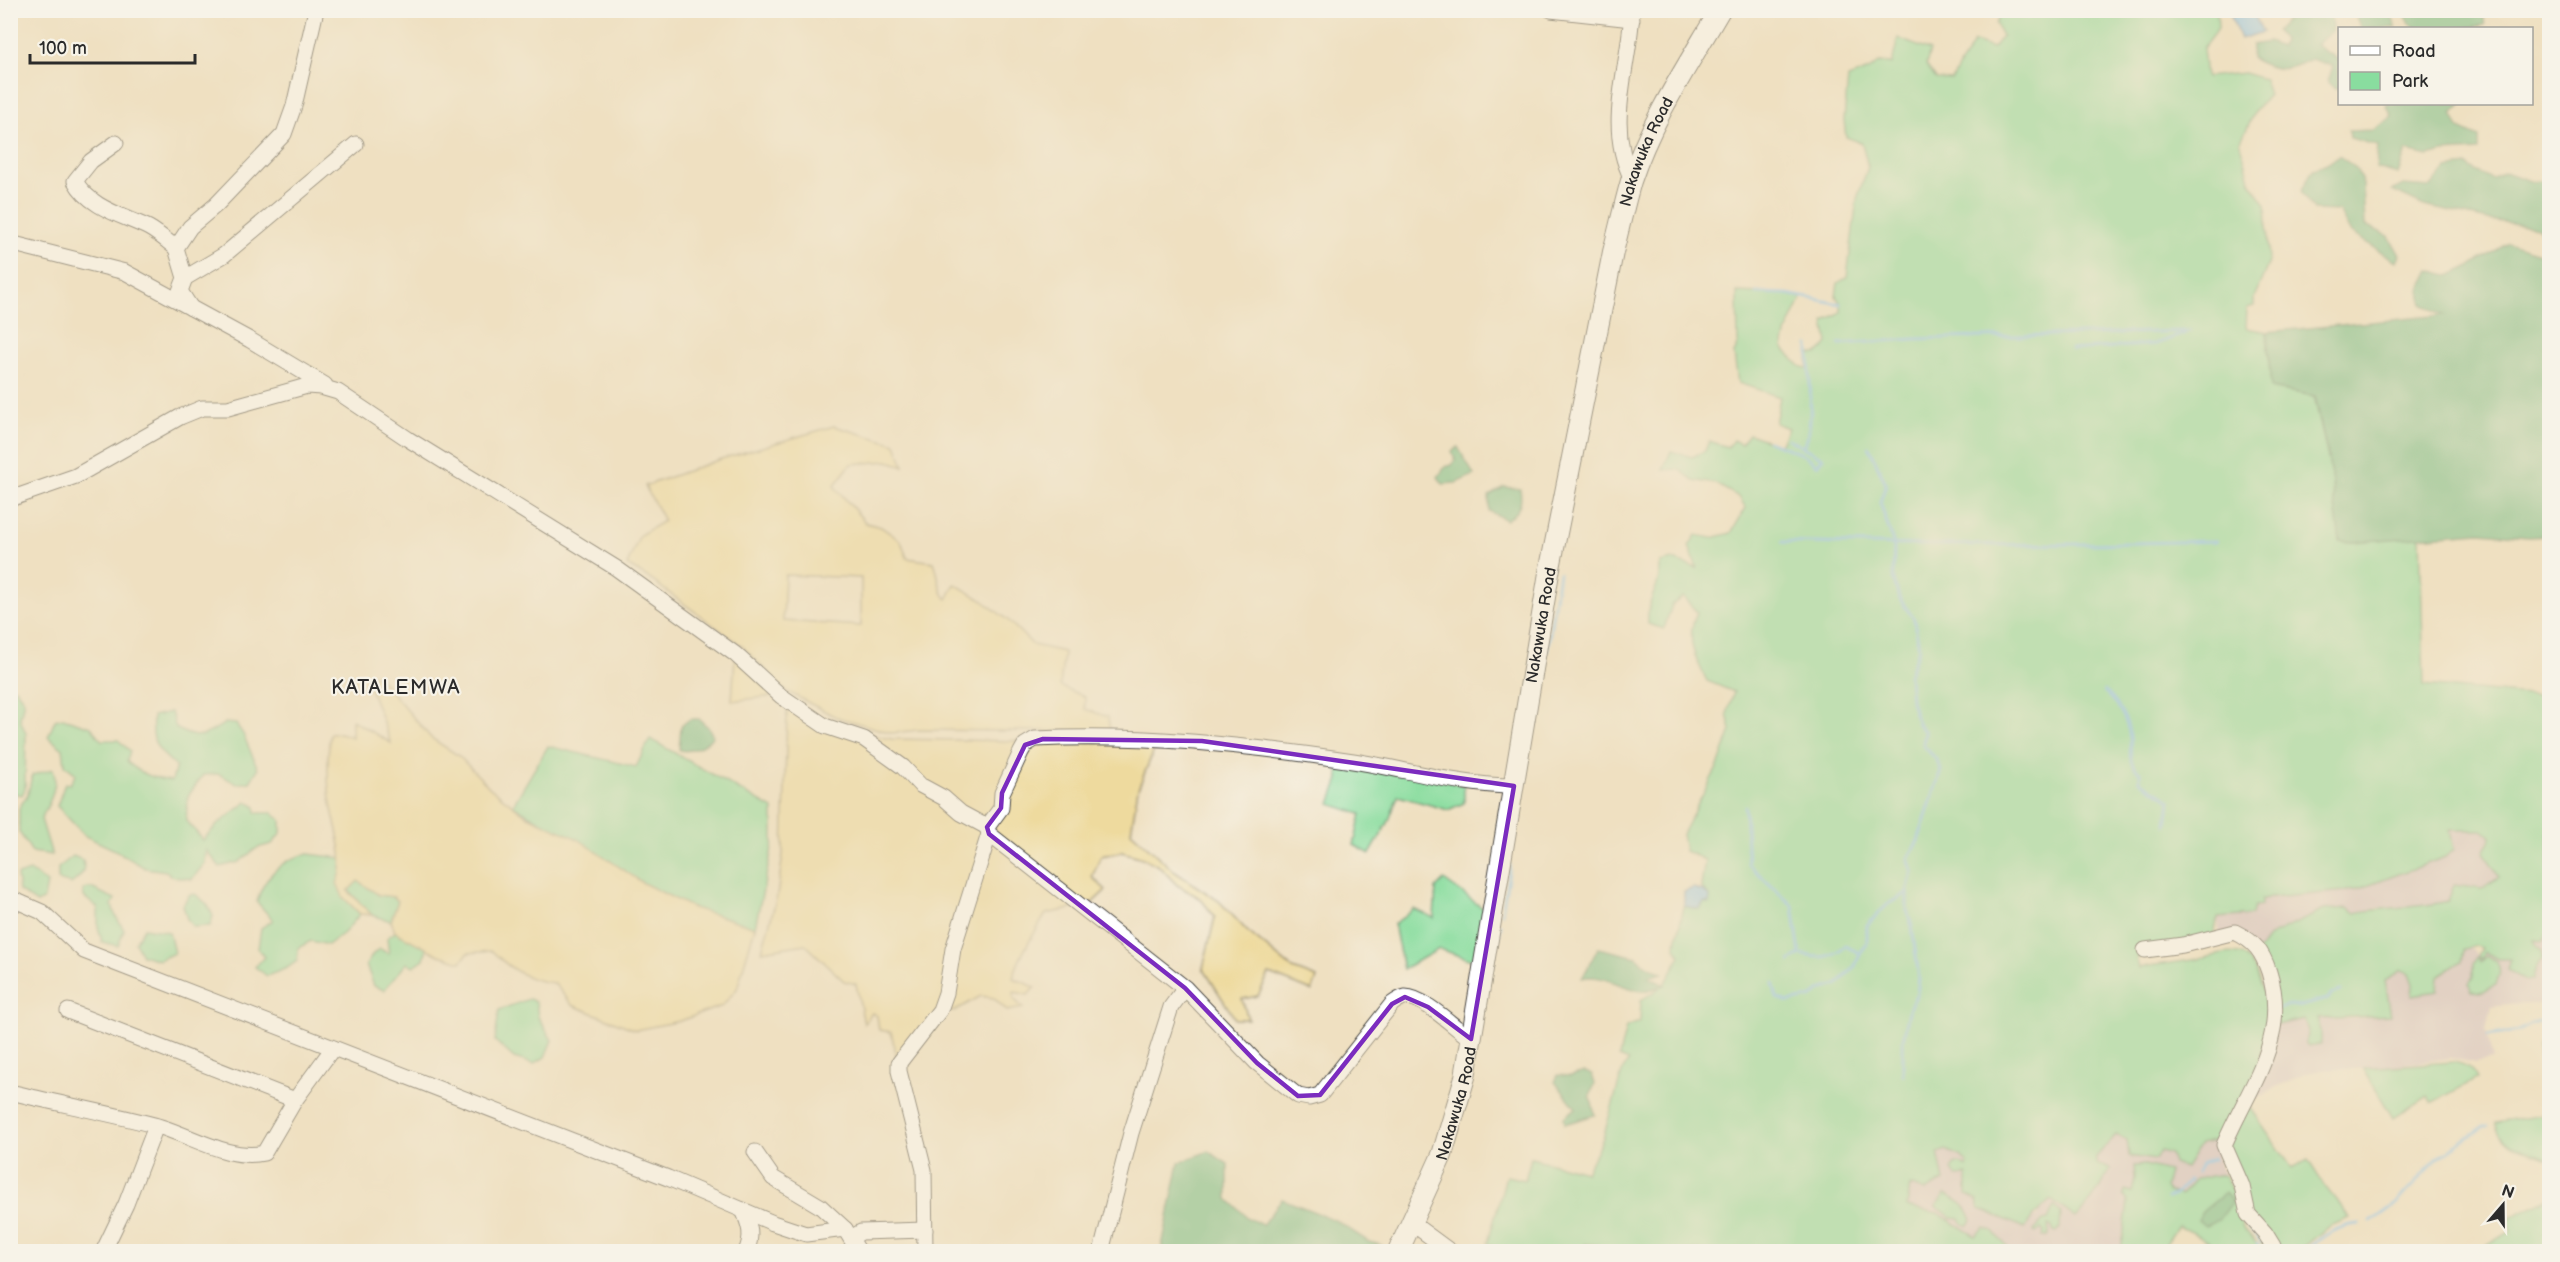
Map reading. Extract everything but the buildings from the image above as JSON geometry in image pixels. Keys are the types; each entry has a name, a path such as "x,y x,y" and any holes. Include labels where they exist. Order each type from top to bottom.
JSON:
{"main road":[{"name":"Nakawuka Road","path":"1398,1251 1413,1224 1442,1155 1457,1110 1552,557 1613,252 1632,179 1660,115 1720,10"}],"street":[{"path":"176,248 190,227 216,205 284,134 294,106 316,10"},
{"path":"1551,10 1632,15 1618,113 1623,162 1632,179"},
{"path":"116,143 91,160 75,181 83,195 124,219 149,229 176,248 185,278 180,291 191,308"},
{"path":"185,278 224,255 356,144"},
{"path":"10,243 125,272 338,392 445,463 616,568 735,654 781,696 825,726 864,739 903,767 920,785 944,798 988,831 1185,988 1257,1063 1302,1098 1313,1098 1320,1095 1392,1004 1402,998 1412,999 1428,1007 1471,1039"},
{"path":"10,499 76,476 180,417 202,408 228,408 277,392 307,386 338,392"},
{"path":"925,1251 924,1170 899,1071 899,1063 940,1010 946,993 953,949 988,831 1001,808 1002,793 1025,745 1035,739 1202,741 1354,761 1475,783 1514,786"},
{"path":"10,898 42,912 84,951 668,1178 768,1221 806,1234 925,1230"},
{"path":"2145,950 2183,945 2235,932 2252,941 2265,960 2273,985 2276,1012 2272,1040 2224,1145 2242,1186 2248,1214 2265,1233 2273,1246 2273,1251"},
{"path":"1101,1251 1134,1123 1171,1007 1185,988"},
{"path":"68,1011 295,1100"},
{"path":"14,1093 156,1126 228,1152 252,1156 264,1153 295,1100 333,1048"},
{"path":"104,1251 126,1204 156,1126"},
{"path":"755,1152 773,1178 820,1206 848,1233 859,1251"},
{"path":"744,1210 751,1233 751,1240 746,1251"},
{"path":"751,1233 756,1225 768,1221"},
{"path":"1413,1224 1451,1251"}],"highlighted area":[{"path":"1043,739 1202,741 1514,786 1471,1039 1428,1007 1405,997 1392,1004 1320,1095 1298,1096 1257,1063 1185,988 989,834 987,827 1001,808 1002,793 1025,745"}],"shaded area":[{"path":"2450,830 2482,830 2491,836 2484,852 2499,877 2482,889 2454,885 2448,901 2427,907 2379,908 2355,913 2324,910 2292,926 2256,954 2235,943 2220,943 2218,918 2252,915 2254,907 2261,899 2356,890 2445,857"},
{"path":"2549,934 2549,1004 2491,1007 2486,1030 2493,1060 2475,1063 2451,1058 2372,1068 2323,1070 2307,1073 2276,1087 2248,1104 2277,1025 2301,1019 2350,1019 2391,1015 2384,980 2402,970 2409,973 2413,984 2412,995 2462,961 2464,949 2470,948 2481,959 2485,952"},
{"path":"2116,1135 2155,1160 2160,1151 2170,1153 2223,1139 2217,1158 2225,1176 2213,1175 2206,1179 2183,1228 2146,1210 2122,1234 2121,1251 1968,1251 1980,1239 1938,1213 1907,1207 1910,1185 1937,1153 1946,1150 1962,1157 1968,1164 1978,1201 2008,1219 2025,1227 2033,1216 2038,1218 2035,1214 2051,1200 2075,1217 2111,1169 2096,1164 2096,1156"}],"green space":[{"path":"2001,11 2217,11 2218,28 2203,48 2206,77 2244,73 2264,79 2269,95 2255,111 2240,143 2251,183 2266,204 2269,262 2254,298 2254,306 2247,308 2246,328 2267,332 2271,388 2314,396 2329,462 2340,540 2353,542 2420,535 2424,685 2549,697 2549,934 2543,941 2533,940 2542,950 2543,958 2536,966 2533,980 2525,981 2507,970 2510,959 2499,959 2485,952 2482,960 2478,957 2482,948 2476,946 2464,949 2462,961 2438,976 2437,991 2412,995 2413,984 2409,973 2402,970 2385,980 2391,1015 2317,1019 2321,1031 2321,1044 2308,1046 2305,1042 2308,1031 2304,1019 2277,1025 2256,954 2269,936 2324,910 2347,908 2355,913 2436,904 2448,901 2454,885 2482,889 2499,877 2484,852 2491,836 2482,830 2450,830 2454,850 2445,857 2356,890 2261,899 2261,906 2254,907 2252,915 2218,918 2213,937 2207,945 2136,958 2139,968 2229,953 2239,954 2249,961 2259,979 2267,1021 2259,1061 2251,1081 2223,1139 2200,1144 2185,1168 2173,1164 2170,1154 2160,1151 2155,1160 2129,1156 2127,1140 2116,1135 2096,1157 2096,1164 2111,1169 2092,1200 2076,1218 2051,1200 2033,1216 2025,1228 1980,1209 1978,1201 1967,1195 1967,1175 1956,1176 1951,1170 1954,1165 1960,1163 1967,1167 1968,1164 1962,1157 1946,1150 1938,1153 1944,1181 1925,1191 1910,1185 1907,1207 1938,1213 1975,1236 1984,1228 1993,1231 2009,1251 1593,1251 1598,1245 1585,1244 1583,1251 1498,1251 1488,1243 1506,1176 1525,1180 1531,1158 1586,1172 1603,1138 1623,1069 1629,1061 1619,1057 1626,1027 1640,1022 1641,1000 1656,991 1669,978 1676,964 1680,955 1675,947 1684,906 1699,909 1704,902 1708,903 1710,897 1701,887 1705,860 1685,851 1682,834 1719,764 1731,730 1727,714 1734,692 1707,681 1695,655 1691,639 1697,612 1683,597 1672,605 1664,629 1648,624 1648,615 1660,572 1660,563 1673,560 1697,568 1689,546 1696,535 1712,538 1731,533 1746,508 1739,497 1716,484 1693,480 1679,469 1663,470 1671,451 1692,457 1705,451 1709,441 1728,447 1733,440 1741,444 1749,434 1780,445 1788,428 1775,423 1780,397 1738,383 1734,354 1738,343 1737,292 1787,294 1802,298 1787,330 1783,348 1800,366 1808,369 1808,354 1818,354 1828,343 1824,322 1841,312 1841,304 1836,296 1838,283 1847,277 1857,199 1868,167 1862,143 1846,137 1844,120 1848,78 1869,70 1878,63 1892,64 1898,38 1930,51 1926,65 1936,79 1952,80 1974,42 1993,48 2002,36 1996,24"},
{"path":"2305,11 2331,13 2332,31 2316,45 2338,59 2338,89 2328,82 2333,66 2311,59 2281,69 2267,66 2251,58 2252,45 2268,42 2281,47 2283,40 2276,31 2293,14 2304,19 2307,12"},
{"path":"2358,11 2390,11 2396,27 2361,27 2355,15"},
{"path":"2402,11 2482,11 2485,25 2415,27"},
{"path":"2386,105 2461,105 2452,114 2459,128 2479,137 2479,150 2444,152 2428,156 2406,151 2398,174 2376,168 2378,146 2350,138 2349,131 2373,130 2392,117"},
{"path":"2339,156 2356,168 2363,184 2365,225 2389,236 2400,255 2396,261 2351,233 2339,211 2314,210 2301,192 2313,169"},
{"path":"2467,166 2491,179 2505,172 2533,182 2549,180 2549,244 2538,227 2488,220 2424,206 2392,191 2403,185 2431,187 2446,169"},
{"path":"2508,243 2545,255 2549,244 2549,535 2528,536 2480,532 2353,542 2340,541 2329,462 2315,396 2271,388 2267,332 2444,315 2422,304 2420,290 2430,270 2449,276"},
{"path":"1458,447 1474,475 1456,483 1443,484 1438,477 1445,467 1452,465 1455,460 1452,452"},
{"path":"1504,487 1520,489 1521,495 1519,507 1506,520 1489,511 1489,496"},
{"path":"11,688 15,688 24,700 20,719 26,734 25,789 22,795 13,793 11,796"},
{"path":"171,712 176,728 190,735 207,734 225,723 236,724 243,734 258,769 250,782 237,784 219,774 203,775 188,796 186,820 203,840 218,824 247,802 256,807 256,813 272,813 281,820 281,833 272,844 257,848 239,862 220,867 206,850 205,863 192,879 173,877 166,871 145,868 85,836 57,806 65,783 70,784 76,774 65,765 63,749 48,737 55,720 63,718 91,727 101,740 118,740 130,751 127,761 142,773 172,781 176,766 159,750 153,732 153,716"},
{"path":"690,719 699,719 708,727 713,736 697,748 679,750 681,726"},
{"path":"650,739 773,809 773,844 755,927 693,908 643,883 513,805 548,746 636,767"},
{"path":"1338,760 1464,785 1464,803 1448,810 1398,796 1388,823 1370,854 1354,845 1361,814 1330,804 1339,779"},
{"path":"53,769 54,788 41,819 52,855 32,852 19,832 19,808 28,794 32,775"},
{"path":"308,854 341,858 343,897 360,914 344,933 328,945 311,941 298,948 297,961 267,976 255,967 264,957 258,949 261,928 273,920 257,902 260,893 269,877 282,864"},
{"path":"73,856 83,860 82,874 71,884 58,880 58,868"},
{"path":"30,871 47,883 44,899 37,903 19,891 17,875"},
{"path":"1444,880 1491,914 1481,963 1439,949 1403,969 1394,924 1414,909 1434,918 1436,888"},
{"path":"358,881 379,895 394,897 398,901 391,921 372,915 348,890"},
{"path":"91,888 115,899 112,905 124,930 118,946 102,942 98,927 98,908 84,897 83,889"},
{"path":"195,894 207,904 213,916 210,926 193,927 187,919 183,905 189,895"},
{"path":"144,928 169,932 174,953 159,960 142,955 135,942"},
{"path":"395,932 427,947 424,959 414,966 407,963 384,990 374,986 366,965 373,954 380,949 389,954 387,938"},
{"path":"1598,948 1637,957 1641,962 1662,973 1648,977 1665,985 1642,991 1604,979 1582,978"},
{"path":"2487,956 2497,961 2498,964 2500,973 2496,985 2480,992 2471,991 2469,983 2473,977 2473,963 2477,958 2481,962"},
{"path":"529,999 536,1002 538,1017 552,1040 545,1057 534,1064 514,1058 495,1041 499,1010"},
{"path":"2549,1045 2549,1105 2544,1109 2546,1099 2538,1046"},
{"path":"2453,1062 2468,1067 2477,1079 2432,1103 2427,1096 2393,1118 2363,1068"},
{"path":"1584,1072 1592,1074 1595,1084 1590,1095 1595,1115 1565,1124 1564,1117 1576,1108 1555,1082 1558,1075 1571,1076"},
{"path":"2248,1104 2292,1168 2308,1160 2350,1218 2329,1226 2299,1251 2267,1251 2246,1222 2235,1185 2224,1163 2224,1156"},
{"path":"2549,1114 2549,1159 2511,1145 2505,1140 2495,1123"},
{"path":"1208,1151 1228,1164 1228,1199 1248,1218 1262,1225 1282,1199 1335,1220 1369,1242 1381,1245 1388,1251 1161,1251 1179,1163"},
{"path":"2145,1165 2169,1171 2165,1188 2169,1193 2181,1195 2195,1179 2225,1176 2236,1200 2242,1226 2263,1251 2231,1251 2225,1246 2221,1251 2215,1251 2218,1245 2178,1226 2161,1251 2121,1252 2128,1202 2123,1194 2124,1190 2132,1192 2135,1179 2134,1166"},
{"path":"2225,1193 2232,1201 2230,1205 2218,1219 2205,1226 2198,1220 2202,1212"},
{"path":"1945,1194 1958,1201 1968,1211 1972,1220 1968,1226 1962,1223 1960,1218 1951,1217 1936,1206"},
{"path":"2549,1198 2549,1251 2477,1251 2511,1230 2506,1220"},
{"path":"2054,1206 2061,1213 2060,1228 2057,1232 2053,1231 2048,1225 2049,1234 2042,1237 2044,1232 2041,1229 2036,1233 2034,1231 2043,1221 2048,1220"}],"sand":[{"path":"834,426 896,444 904,466 888,461 851,464 834,486 866,523 881,527 901,541 907,558 934,562 942,591 947,599 955,584 982,600 1009,621 1033,645 1064,652 1060,686 1085,697 1085,709 1108,717 1110,732 918,730 892,733 836,717 784,690 742,646 627,565 640,535 664,521 645,486 721,459","holes":["785,575 861,578 861,626 783,621"]},
{"path":"735,657 774,696 732,701"},
{"path":"377,675 431,738 459,756 490,788 526,815 578,839 643,883 693,908 755,927 737,989 722,1006 680,1021 636,1030 572,1005 554,983 536,980 520,973 492,951 468,953 461,962 439,955 395,932 391,921 398,901 394,897 379,895 358,881 348,891 372,915 360,914 343,897 337,883 342,862 330,802 329,748 330,734 340,733 352,737 352,720 391,743 368,683 369,676"},
{"path":"793,707 833,728 892,739 1157,743 1138,789 1131,832 1175,872 1219,901 1247,931 1293,969 1317,978 1312,991 1269,974 1258,996 1242,999 1248,1019 1235,1019 1203,968 1215,917 1200,898 1177,885 1159,866 1143,858 1122,852 1101,856 1092,877 1106,890 1090,905 1046,914 1023,953 1013,978 1035,987 1028,995 1014,992 1014,999 1023,1008 1007,1011 994,998 981,996 953,1012 946,1010 897,1058 891,1032 879,1030 877,1016 872,1013 864,1024 856,984 844,981 805,944 762,951 777,896 783,854 787,711"}],"water":[{"path":"2229,11 2252,11 2263,32 2240,39"},
{"path":"1693,888 1703,891 1710,897 1709,903 1704,902 1699,909 1684,906 1684,892"}],"waterway":[{"path":"1756,293 1787,294 1841,304"},
{"path":"1839,344 1914,339 2190,331"},
{"path":"2071,350 2155,344 2186,333"},
{"path":"1803,446 1807,437 1810,412 1809,345"},
{"path":"1768,441 1805,455 1817,465 1823,458 1788,439"},
{"path":"1869,447 1886,484 1880,502 1894,545 1893,577 1899,598 1914,619 1919,648 1909,675 1911,701 1918,724 1925,732 1923,745 1936,759 1941,770 1918,841 1908,858 1912,871 1907,893 1907,910 1912,927 1919,978 1917,994 1910,1007 1903,1040 1903,1075"},
{"path":"1782,542 1999,545 2216,541"},
{"path":"1547,651 1559,573"},
{"path":"2104,691 2117,706 2127,724 2131,761 2140,772 2140,781 2170,800 2167,825"},
{"path":"1745,807 1748,864 1793,906 1800,954"},
{"path":"1502,913 1510,865"},
{"path":"1790,961 1800,954 1829,956 1845,946 1860,953 1867,944 1867,925 1888,904 1907,893"},
{"path":"1498,938 1501,925"},
{"path":"1773,983 1777,998 1788,1002 1813,997 1820,990 1837,985 1855,966 1860,953"},
{"path":"2279,1009 2288,1005 2296,1007 2328,999 2331,994 2341,991"},
{"path":"2488,1036 2519,1031 2532,1024 2550,1019"},
{"path":"2371,1222 2396,1204 2437,1159 2484,1126 2488,1126"},
{"path":"2197,1172 2201,1164 2213,1159"},
{"path":"2167,1198 2175,1195 2189,1180"},
{"path":"2306,1252 2330,1232 2359,1224"},
{"path":"2249,1226 2262,1242"},
{"path":"2257,1244 2262,1252"}],"district":[{"name":"KATALEMWA","path":"396,687"}]}
